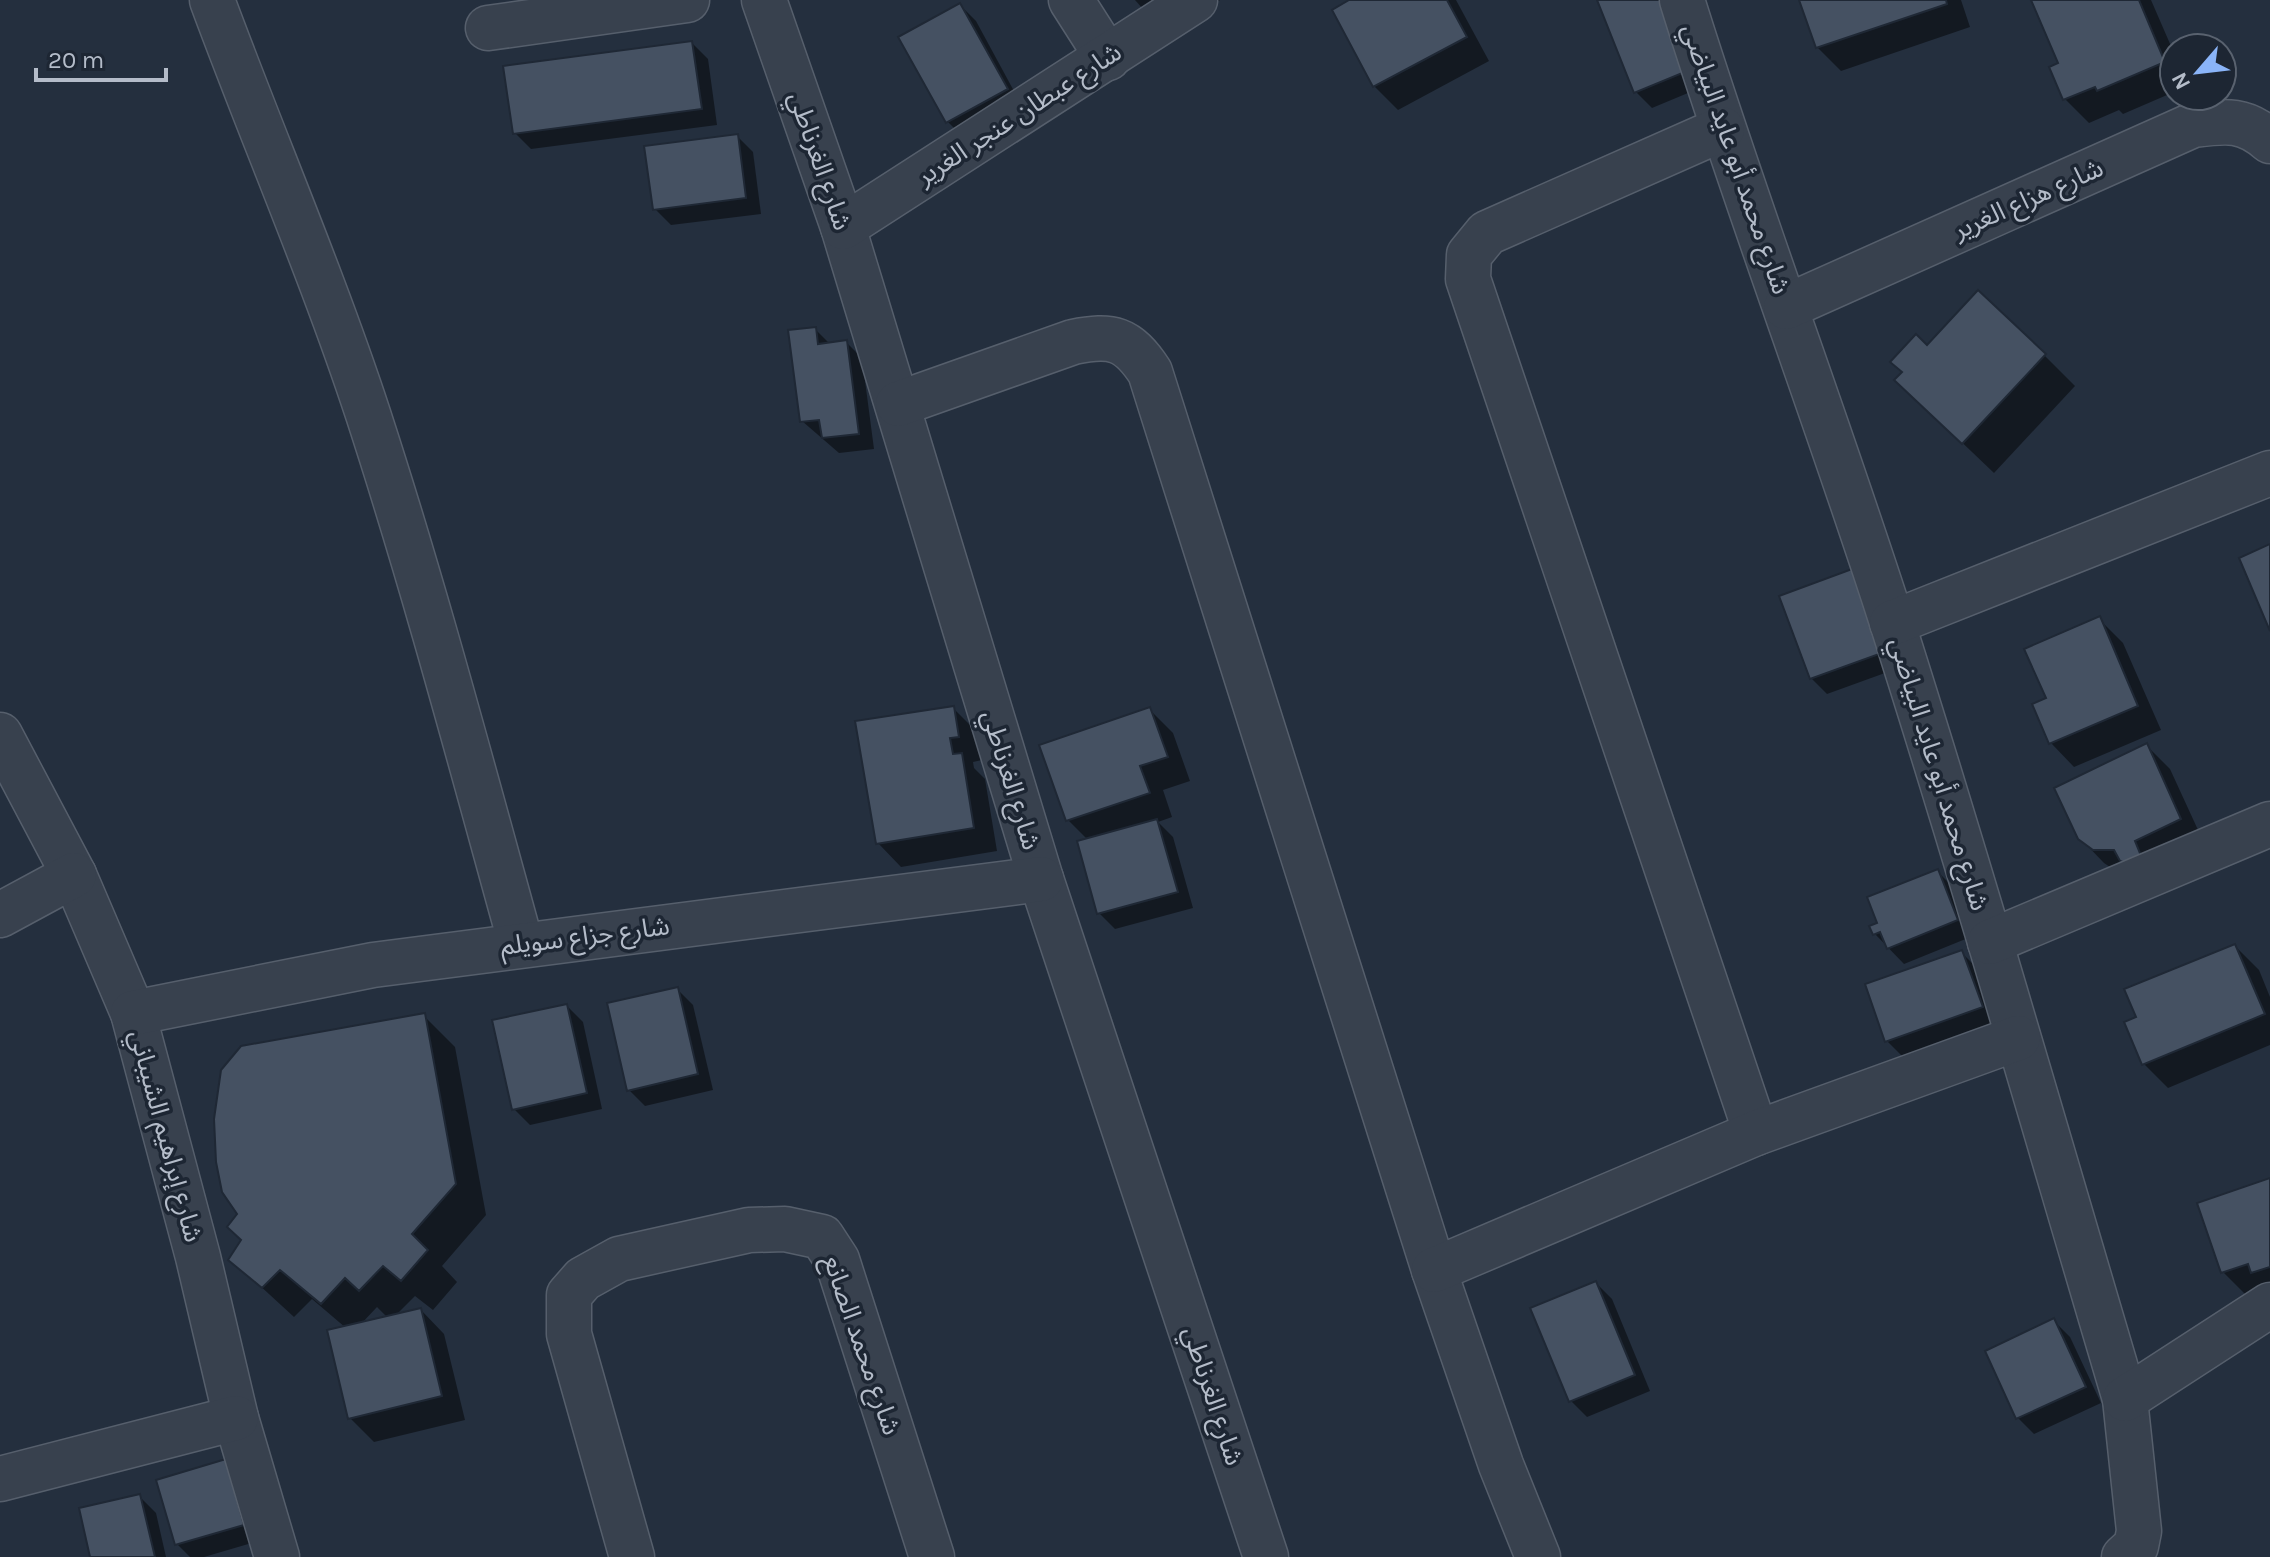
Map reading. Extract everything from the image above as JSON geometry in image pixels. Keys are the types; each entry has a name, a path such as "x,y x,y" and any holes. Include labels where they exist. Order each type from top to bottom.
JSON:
{"street":[{"path":"212,0 250,103 324,284 368,415 422,588 521,944"},
{"path":"488,28 687,0"},
{"name":"شارع الغرناطي","path":"764,0 843,227 1041,879 1266,1557"},
{"path":"1071,0 1108,58"},
{"name":"شارع عبطان عنجر الغرير","path":"843,227 1195,0"},
{"name":"شارع محمد أبو عايد البياضي","path":"1682,0 1722,129 1786,307 1892,623 2125,1399 2139,1531 2136,1546 2124,1557"},
{"name":"شارع هزاع الغرير","path":"1786,307 2193,125 2228,121 2256,128 2270,141"},
{"path":"1722,129 1487,233 1469,255 1468,279 1756,1133"},
{"path":"898,404 1073,342 1095,338 1117,339 1127,345 1136,351 1150,372 1434,1270 1501,1465 1538,1557"},
{"path":"1892,623 2270,473"},
{"name":"شارع إبراهيم الشيباني","path":"0,735 74,875 133,1013 198,1257 236,1418 277,1557"},
{"path":"1990,942 2270,824"},
{"path":"0,915 74,875"},
{"name":"شارع جزاع سويلم","path":"133,1013 373,965 1041,879"},
{"path":"1434,1270 1756,1133 2018,1038"},
{"name":"شارع محمد الصانع","path":"632,1557 569,1334 569,1295 583,1279 619,1259 749,1230 785,1229 822,1237 837,1260 932,1557"},
{"path":"2125,1399 2270,1305"},
{"path":"0,1479 236,1418"}],"building":[{"path":"1349,0 1447,0 1467,37 1373,87 1332,10"},
{"path":"1597,0 1669,0 1697,67 1634,93"},
{"path":"1799,0 1946,0 1947,4 1816,48"},
{"path":"2031,0 2139,0 2158,45 2158,65 2097,91 2095,87 2063,100 2049,67 2058,63"},
{"path":"960,3 1008,89 946,123 898,37"},
{"path":"692,41 702,109 513,134 503,66"},
{"path":"738,134 746,198 653,210 644,146"},
{"path":"1978,290 2046,354 1962,444 1894,380 1902,372 1890,362 1916,334 1927,345"},
{"path":"816,327 818,344 847,340 859,434 822,438 819,420 800,422 788,330"},
{"path":"2270,544 2270,631 2239,558"},
{"path":"1852,569 1882,653 1810,679 1779,596"},
{"path":"2100,616 2138,706 2049,744 2032,704 2046,698 2024,649"},
{"path":"954,706 959,737 950,738 953,754 962,753 974,828 876,844 855,721"},
{"path":"1150,707 1168,757 1140,766 1150,793 1066,821 1039,745"},
{"path":"2147,743 2181,819 2135,841 2142,858 2129,864 2120,861 2114,850 2093,850 2078,839 2054,788"},
{"path":"1157,819 1178,892 1097,914 1077,841"},
{"path":"1938,869 1958,920 1887,949 1880,932 1873,935 1869,926 1877,923 1867,897"},
{"path":"2235,944 2265,1014 2142,1065 2124,1022 2136,1017 2124,989"},
{"path":"1962,950 1983,1007 1885,1042 1865,984"},
{"path":"678,987 698,1074 627,1091 607,1003"},
{"path":"567,1004 587,1093 512,1110 492,1020"},
{"path":"425,1013 456,1184 412,1234 428,1250 401,1281 383,1266 359,1291 345,1278 321,1304 280,1270 262,1288 228,1260 241,1240 227,1227 237,1214 222,1192 216,1162 214,1119 221,1070 241,1046"},
{"path":"2270,1178 2270,1267 2251,1273 2248,1264 2221,1273 2197,1203"},
{"path":"1596,1281 1635,1375 1569,1402 1530,1308"},
{"path":"421,1308 442,1396 348,1419 327,1330"},
{"path":"2054,1318 2086,1387 2016,1419 1985,1351"},
{"path":"226,1459 244,1525 175,1545 156,1480"},
{"path":"140,1494 155,1557 90,1557 79,1508"}]}
